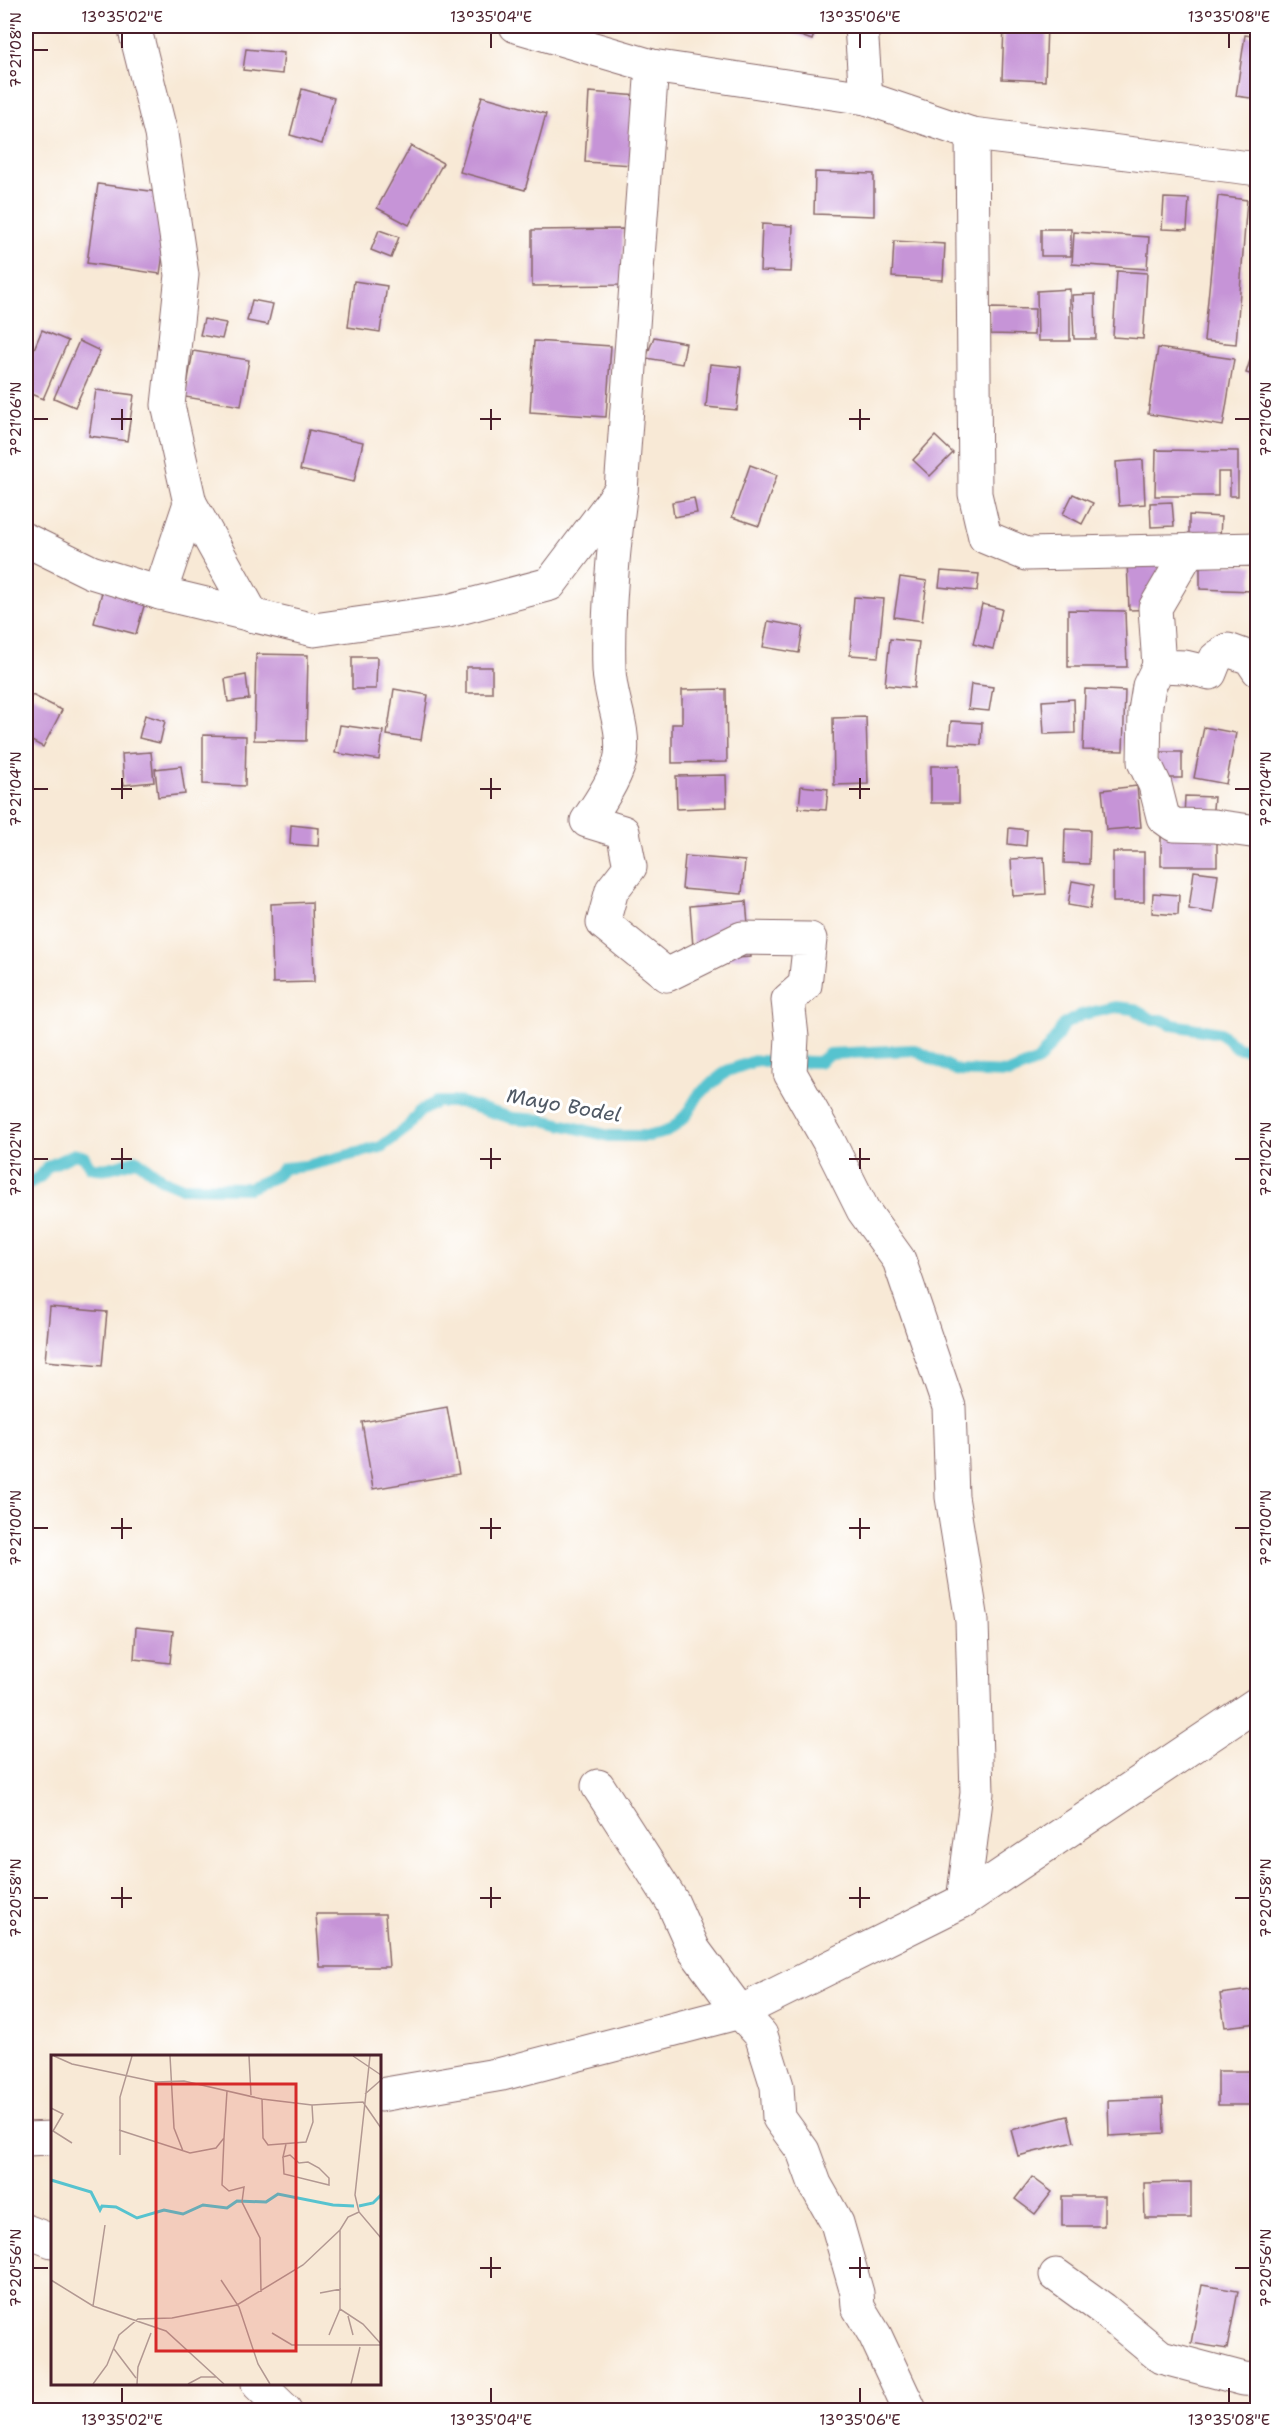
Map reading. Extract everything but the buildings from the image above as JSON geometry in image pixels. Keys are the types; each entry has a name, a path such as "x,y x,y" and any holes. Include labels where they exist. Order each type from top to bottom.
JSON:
{"street":[{"path":"134,26 161,134 182,275 168,405 190,503 253,616"},
{"path":"516,26 652,66 866,98 972,134 1257,169"},
{"path":"861,26 866,98"},
{"path":"652,66 621,490 610,575 609,673 621,730 621,757 603,798 587,821 623,832 630,867 612,890 603,923 667,975 742,938 810,939 805,985 788,1000 792,1037 790,1073 828,1140 863,1210 899,1260 949,1407 952,1497 972,1622 977,1770 977,1793 963,1901"},
{"path":"972,134 975,494 985,537 1026,554 1257,549"},
{"path":"26,540 90,572 160,593 314,630 448,611 549,584 621,490"},
{"path":"160,593 190,503"},
{"path":"1189,550 1155,608 1159,666 1149,686 1145,711 1144,762 1155,785 1163,817 1174,825 1214,826 1257,832"},
{"path":"1159,666 1185,667 1210,673 1216,658 1228,650 1250,658 1257,670"},
{"path":"381,2095 502,2074 740,2012 963,1901 1257,1703"},
{"path":"598,1786 672,1901 694,1950 740,2012 761,2035 777,2086 779,2118 803,2151 815,2184 837,2223 857,2294 858,2307 875,2335 910,2410"},
{"path":"26,2139 51,2138"},
{"path":"26,2231 51,2241"},
{"path":"1056,2275 1103,2309 1161,2357 1244,2379 1257,2380"},
{"path":"259,2385 285,2410"}],"waterway":[{"name":"Mayo Bodel","path":"26,1185 41,1176 47,1167 75,1154 84,1157 90,1167 96,1168 108,1168 137,1160 163,1180 180,1187 249,1188 276,1176 284,1168 306,1166 381,1147 408,1127 419,1112 436,1102 459,1102 512,1118 543,1120 609,1136 649,1136 666,1132 675,1126 687,1114 699,1094 727,1071 755,1061 819,1062 829,1054 914,1050 958,1071 1009,1073 1038,1061 1063,1025 1081,1015 1115,1007 1133,1009 1153,1020 1162,1020 1173,1025 1220,1033 1236,1047 1245,1049 1258,1047"}]}
